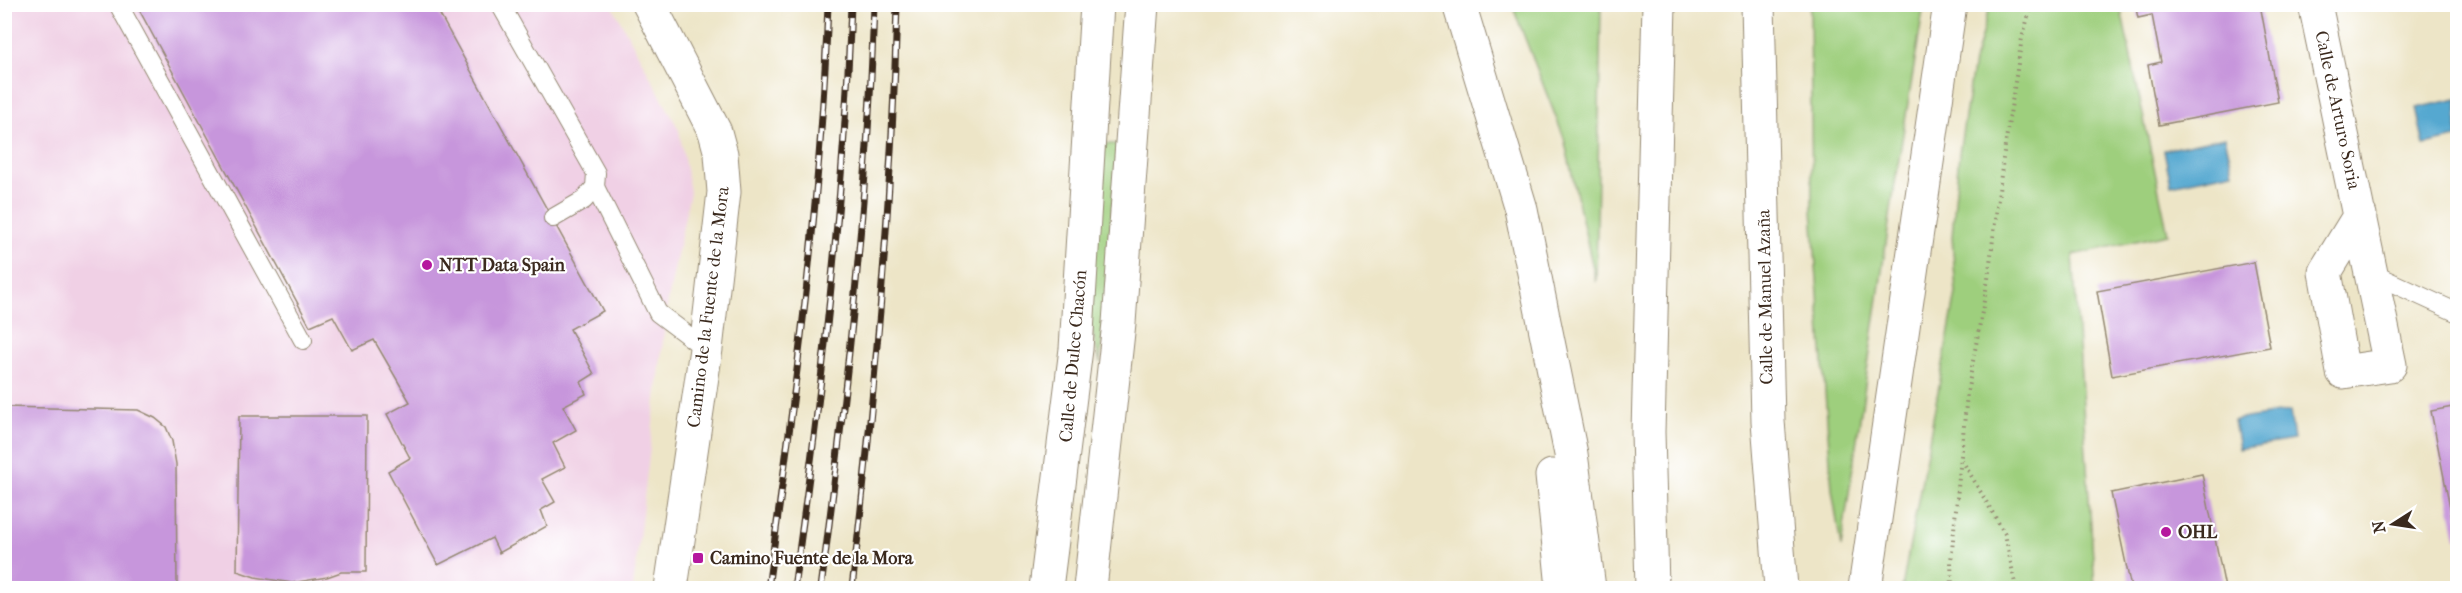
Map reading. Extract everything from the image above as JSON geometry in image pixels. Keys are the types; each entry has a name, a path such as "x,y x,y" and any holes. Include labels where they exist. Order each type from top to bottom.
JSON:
{"main road":[{"name":"Camino de la Fuente de la Mora","path":"649,4 716,132 721,154 724,192 706,349 671,587"},
{"name":"Calle de Dulce Chacón","path":"1046,588 1076,349 1097,4"},
{"path":"1090,588 1119,323 1142,4"},
{"path":"1459,4 1521,209 1571,454 1589,588"},
{"path":"1652,588 1648,432 1659,4"},
{"name":"Calle de Manuel Azaña","path":"1758,4 1768,421 1781,588"},
{"name":"Calle de Arturo Soria","path":"2316,5 2360,215 2390,364 2343,372 2325,272 2360,215"},
{"path":"1865,588 1950,10"},
{"path":"1091,123 1134,128"},
{"path":"1548,345 1550,459 1563,588"}],"lane":[{"path":"118,4 303,340"},
{"path":"500,4 596,173 595,187 658,314 706,349"},
{"path":"553,219 584,200 595,187"},
{"path":"2371,273 2457,313"}],"path":[{"path":"1952,588 1951,561 1967,394 1988,279 2003,159 2022,38 2032,4"},
{"path":"1962,460 2005,534 2016,588"}],"shaded area":[{"path":"4,5 612,5 679,130 690,192 668,300 633,588 5,588"}],"green space":[{"path":"1512,5 1601,5 1596,282 1564,138"},
{"path":"1810,5 1924,5 1841,547 1832,489 1812,210"},
{"path":"1990,5 2120,5 2168,234 2073,255 2095,588 1902,588 1956,293 1952,237 1959,153 1974,62"},
{"path":"1104,144 1117,144 1100,363 1087,311"}],"water":[{"path":"2457,99 2457,138 2424,145 2416,108"},
{"path":"2225,137 2233,172 2171,185 2164,150"},
{"path":"2290,411 2294,440 2239,449 2234,420"}],"building":[{"name":"NTT Data Spain","path":"136,4 434,4 603,311 570,329 594,374 581,382 586,394 563,406 576,430 553,443 565,467 542,479 555,502 541,510 547,526 499,553 492,538 438,565 388,471 410,458 387,414 410,402 374,340 352,350 333,316 310,326"},
{"path":"2135,4 2260,4 2278,102 2159,125 2148,65 2161,62 2152,15 2138,18"},
{"path":"2254,262 2270,347 2112,376 2097,291"},
{"path":"2458,406 2458,539 2456,539 2431,411"},
{"path":"4,407 138,410 155,418 166,427 172,441 176,464 177,588 4,588"},
{"path":"239,416 367,416 366,572 341,572 327,577 292,583 255,577 237,571"},
{"name":"OHL","path":"2202,474 2225,588 2131,588 2111,493"}],"railway":[{"path":"768,588 806,297 825,77 828,4"},
{"path":"794,588 830,297 843,151 851,4"},
{"path":"821,588 855,297 867,151 874,4"},
{"path":"852,588 868,442 887,224 897,4"}],"place":[{"name":"NTT Data Spain","path":"427,265"},
{"name":"OHL","path":"2166,532"},
{"name":"Camino Fuente de la Mora","path":"698,558"}]}
